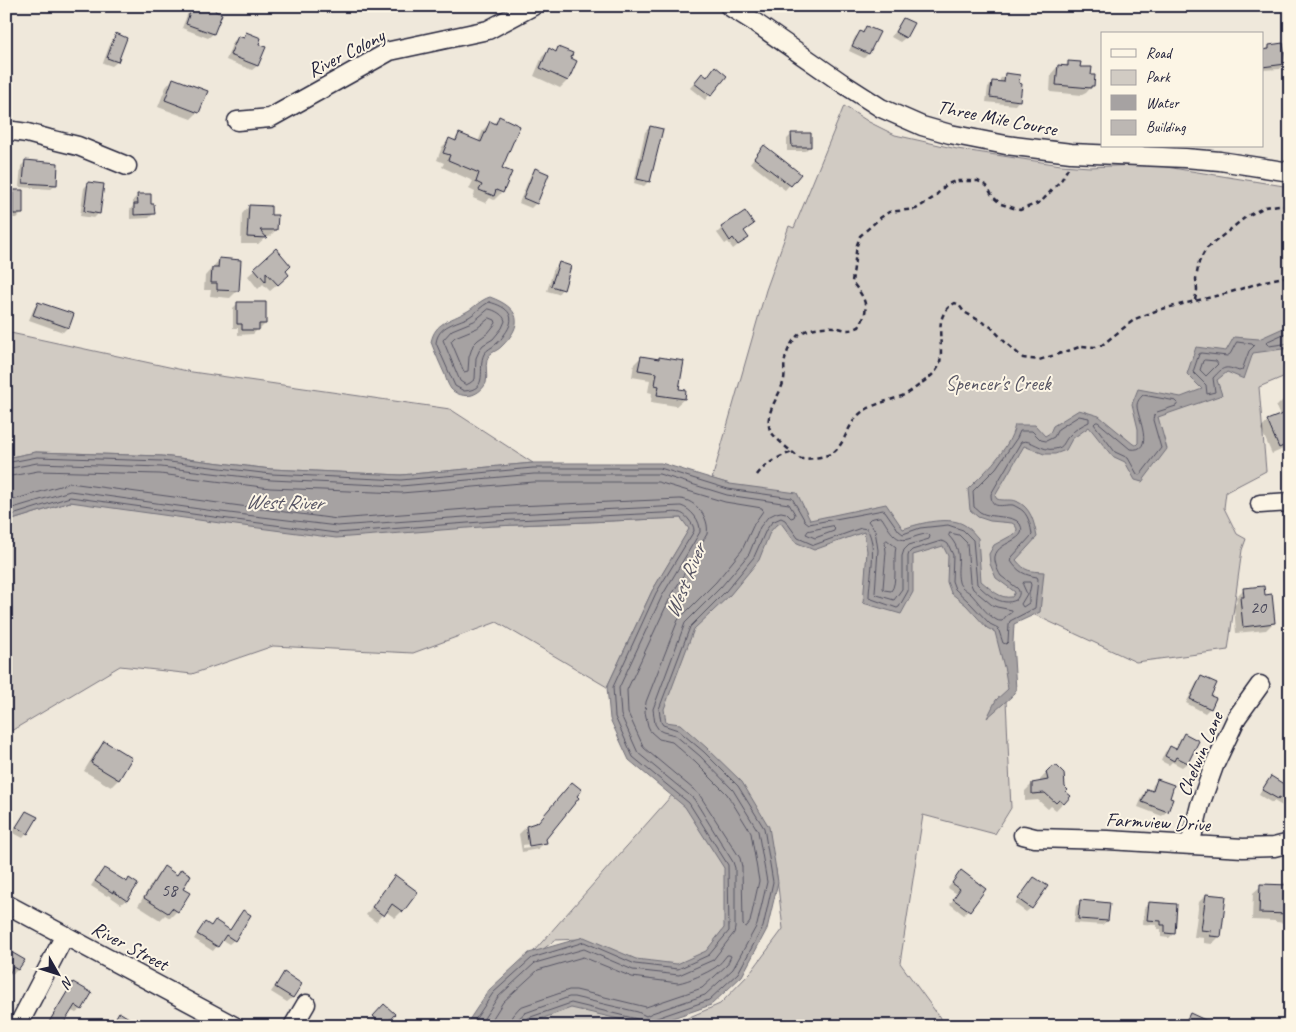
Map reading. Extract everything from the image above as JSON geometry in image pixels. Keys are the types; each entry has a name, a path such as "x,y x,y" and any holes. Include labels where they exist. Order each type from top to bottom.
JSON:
{"street":[{"name":"River Colony","path":"237,122 270,118 390,51 488,30 533,6"},
{"name":"Three Mile Course","path":"729,6 753,20 881,108 922,126 950,134 1006,145 1071,153 1194,158 1290,172"},
{"path":"6,130 27,133 78,146 127,166"},
{"path":"1260,504 1290,502"},
{"name":"Chelwin Lane","path":"1190,845 1200,805 1214,766 1237,716 1260,685"},
{"name":"Farmview Drive","path":"1023,835 1036,838 1251,848 1274,848 1290,843"},
{"name":"River Street","path":"6,904 234,1026"},
{"path":"18,1026 65,935"},
{"path":"293,1026 306,1004"}],"path":[{"path":"1071,153 1069,166 1062,179 1056,188 1041,202 1020,210 1001,204 993,197 987,186 978,181 956,181 947,184 933,198 916,209 889,212 860,236 852,282 863,296 866,304 864,320 859,327 848,330 832,327 816,328 802,332 793,342 784,361 785,376 783,384 770,415 770,430 774,437 801,459 832,454 839,447 850,426 861,413 873,405 906,394 934,374 939,366 942,343 940,323 942,316 955,303 964,312 991,327 1023,358 1039,360 1082,346 1095,347 1102,344 1135,319 1158,310 1284,277 1290,272"},
{"path":"1194,301 1197,290 1196,279 1199,262 1206,249 1246,216 1265,207 1290,206"},
{"path":"757,475 760,470 778,456 792,452"}],"green space":[{"name":"Spencer's Creek","path":"844,106 869,122 895,135 957,149 1061,165 1090,167 1154,165 1290,187 1290,374 1259,387 1266,471 1226,492 1224,508 1237,534 1246,539 1242,550 1228,650 1136,662 1020,608 1000,608 1011,691 1006,700 1011,808 995,834 923,815 900,963 941,1019 944,1026 513,1026 538,993 634,1022 678,1022 720,1004 751,972 783,929 776,869 723,780 656,721 730,484 712,479 766,290 789,226 794,228"},
{"path":"6,332 192,372 450,409 533,463 401,475 271,469 162,456 36,452 6,458"},
{"path":"70,502 494,526 681,518 690,528 652,591 607,687 497,622 413,653 273,646 192,674 120,666 6,734 6,522"},
{"path":"680,786 734,854 725,947 681,979 580,939 555,940 519,968"}],"water":[{"path":"490,297 508,306 513,312 516,318 514,331 501,347 488,357 486,365 487,380 483,387 472,395 460,395 453,391 448,384 431,342 433,335 444,323"},
{"name":"West River","path":"1290,325 1290,348 1253,353 1244,379 1227,372 1217,380 1222,395 1158,417 1167,449 1142,482 1135,480 1125,462 1112,456 1089,427 1072,439 1066,450 1055,454 1044,454 1024,446 995,496 997,499 1014,500 1021,504 1028,511 1033,521 1037,537 1016,560 1022,567 1028,570 1044,572 1040,612 1014,624 1013,642 1016,690 1011,697 987,718 996,700 1008,689 1005,671 995,632 987,628 966,605 951,593 947,582 948,556 943,546 913,555 913,592 901,614 863,603 867,551 864,532 814,550 795,542 781,523 776,525 770,532 759,560 730,595 694,629 664,709 666,722 680,724 742,782 769,827 778,882 767,929 742,976 711,1005 649,1026 571,1008 530,1023 528,1026 465,1026 489,990 529,953 584,937 636,959 677,964 706,951 724,928 724,868 685,807 629,760 610,719 607,687 652,591 689,529 681,518 494,526 336,538 70,502 6,522 6,458 36,452 162,456 271,469 401,475 533,463 661,463 730,484 797,493 810,520 886,504 903,529 935,521 960,523 968,527 978,538 981,581 999,595 1012,597 1015,592 996,578 990,564 989,554 994,545 1016,533 1017,529 1012,523 990,521 978,517 970,510 968,489 1008,443 1015,425 1035,425 1045,436 1050,433 1053,426 1079,410 1099,416 1136,445 1138,443 1138,429 1132,404 1138,389 1181,397 1202,389 1187,374 1196,347 1226,351 1234,337 1259,339"}],"building":[{"path":"192,6 217,6 215,11 222,14 214,34 186,24"},
{"path":"903,18 914,23 906,38 895,32"},
{"path":"866,26 880,32 869,54 852,46 860,31 863,33"},
{"path":"246,32 261,38 259,44 266,47 258,66 230,55 238,36 244,38"},
{"path":"116,33 127,38 118,62 107,58"},
{"path":"1283,43 1286,64 1264,67 1264,50 1269,49 1269,45"},
{"path":"558,47 573,53 571,58 577,61 568,81 540,68 549,48 556,52"},
{"path":"1068,61 1081,62 1080,67 1092,67 1091,75 1095,75 1094,86 1091,86 1091,88 1056,85 1058,65 1068,66"},
{"path":"715,66 727,76 711,96 694,83 702,73 707,77"},
{"path":"1005,73 1020,75 1019,83 1022,84 1020,101 990,97 992,81 1004,82"},
{"path":"173,78 208,91 199,113 165,100"},
{"path":"499,116 520,126 502,168 512,172 503,193 496,190 494,196 479,190 482,185 476,182 479,173 448,160 450,155 443,153 449,138 456,141 459,133 481,142 490,121 496,124"},
{"path":"650,126 663,129 650,182 637,179"},
{"path":"791,133 811,133 811,147 792,147"},
{"path":"764,145 801,174 791,186 754,158"},
{"path":"25,160 58,163 57,185 23,183"},
{"path":"535,168 549,174 537,204 523,198"},
{"path":"88,182 104,184 100,214 84,211"},
{"path":"13,190 23,190 23,214 13,214"},
{"path":"137,194 151,194 151,204 154,204 155,214 134,215 134,204 138,204"},
{"path":"249,205 271,206 271,215 278,215 277,230 260,230 267,238 247,237"},
{"path":"745,211 754,224 744,231 749,238 738,245 733,238 730,241 721,227"},
{"path":"276,248 291,266 286,271 289,275 278,285 266,272 266,282 254,268"},
{"path":"219,258 241,260 239,291 217,290 217,283 211,283 212,268 218,268"},
{"path":"559,262 571,266 564,290 551,286"},
{"path":"38,302 74,314 69,328 33,315"},
{"path":"237,302 266,302 266,324 259,324 259,330 242,330 242,324 237,324"},
{"path":"641,356 684,361 679,389 686,390 685,399 657,395 659,386 655,385 657,373 638,370"},
{"path":"1290,411 1290,443 1279,448 1267,420"},
{"path":"1264,586 1265,595 1272,594 1275,623 1243,627 1240,597 1244,597 1243,588"},
{"path":"1201,676 1217,683 1211,696 1216,698 1211,709 1190,699"},
{"path":"1184,733 1199,741 1188,763 1176,757 1174,761 1165,756 1170,746 1176,749"},
{"path":"104,741 132,758 119,780 91,763"},
{"path":"1057,766 1064,773 1065,787 1068,790 1066,792 1071,796 1064,804 1059,800 1056,803 1045,793 1032,794 1032,783 1048,780 1046,772 1051,767"},
{"path":"1271,776 1290,788 1290,803 1262,790"},
{"path":"1157,779 1174,785 1170,798 1173,799 1168,812 1142,802 1147,789 1153,791"},
{"path":"572,782 582,790 577,796 579,798 546,839 547,843 529,846 526,826 538,822"},
{"path":"26,811 38,817 28,834 16,827"},
{"path":"164,866 177,875 181,869 191,875 183,889 190,893 178,912 172,908 168,913 144,898"},
{"path":"104,868 127,882 129,878 138,884 127,901 95,881"},
{"path":"961,870 986,889 970,911 953,899 960,889 952,883"},
{"path":"395,875 418,892 403,912 392,904 384,916 372,907"},
{"path":"1034,877 1048,886 1032,909 1018,899"},
{"path":"1260,884 1290,885 1290,914 1259,913"},
{"path":"1206,894 1226,896 1221,937 1210,936 1211,931 1201,930"},
{"path":"1080,900 1110,903 1108,921 1078,919"},
{"path":"1149,902 1177,904 1175,934 1165,933 1165,925 1161,925 1161,921 1147,920"},
{"path":"243,910 251,915 235,941 226,935 218,947 197,934 205,922 211,926 215,920 230,930"},
{"path":"6,949 25,960 18,970 13,967 6,979"},
{"path":"284,972 302,984 293,998 275,987"},
{"path":"73,982 92,993 82,1010 75,1005 62,1026 55,1026 49,1022"},
{"path":"384,1004 395,1014 384,1026 373,1016"},
{"path":"119,1012 142,1026 111,1026"},
{"path":"1190,1013 1218,1026 1184,1026"}]}
